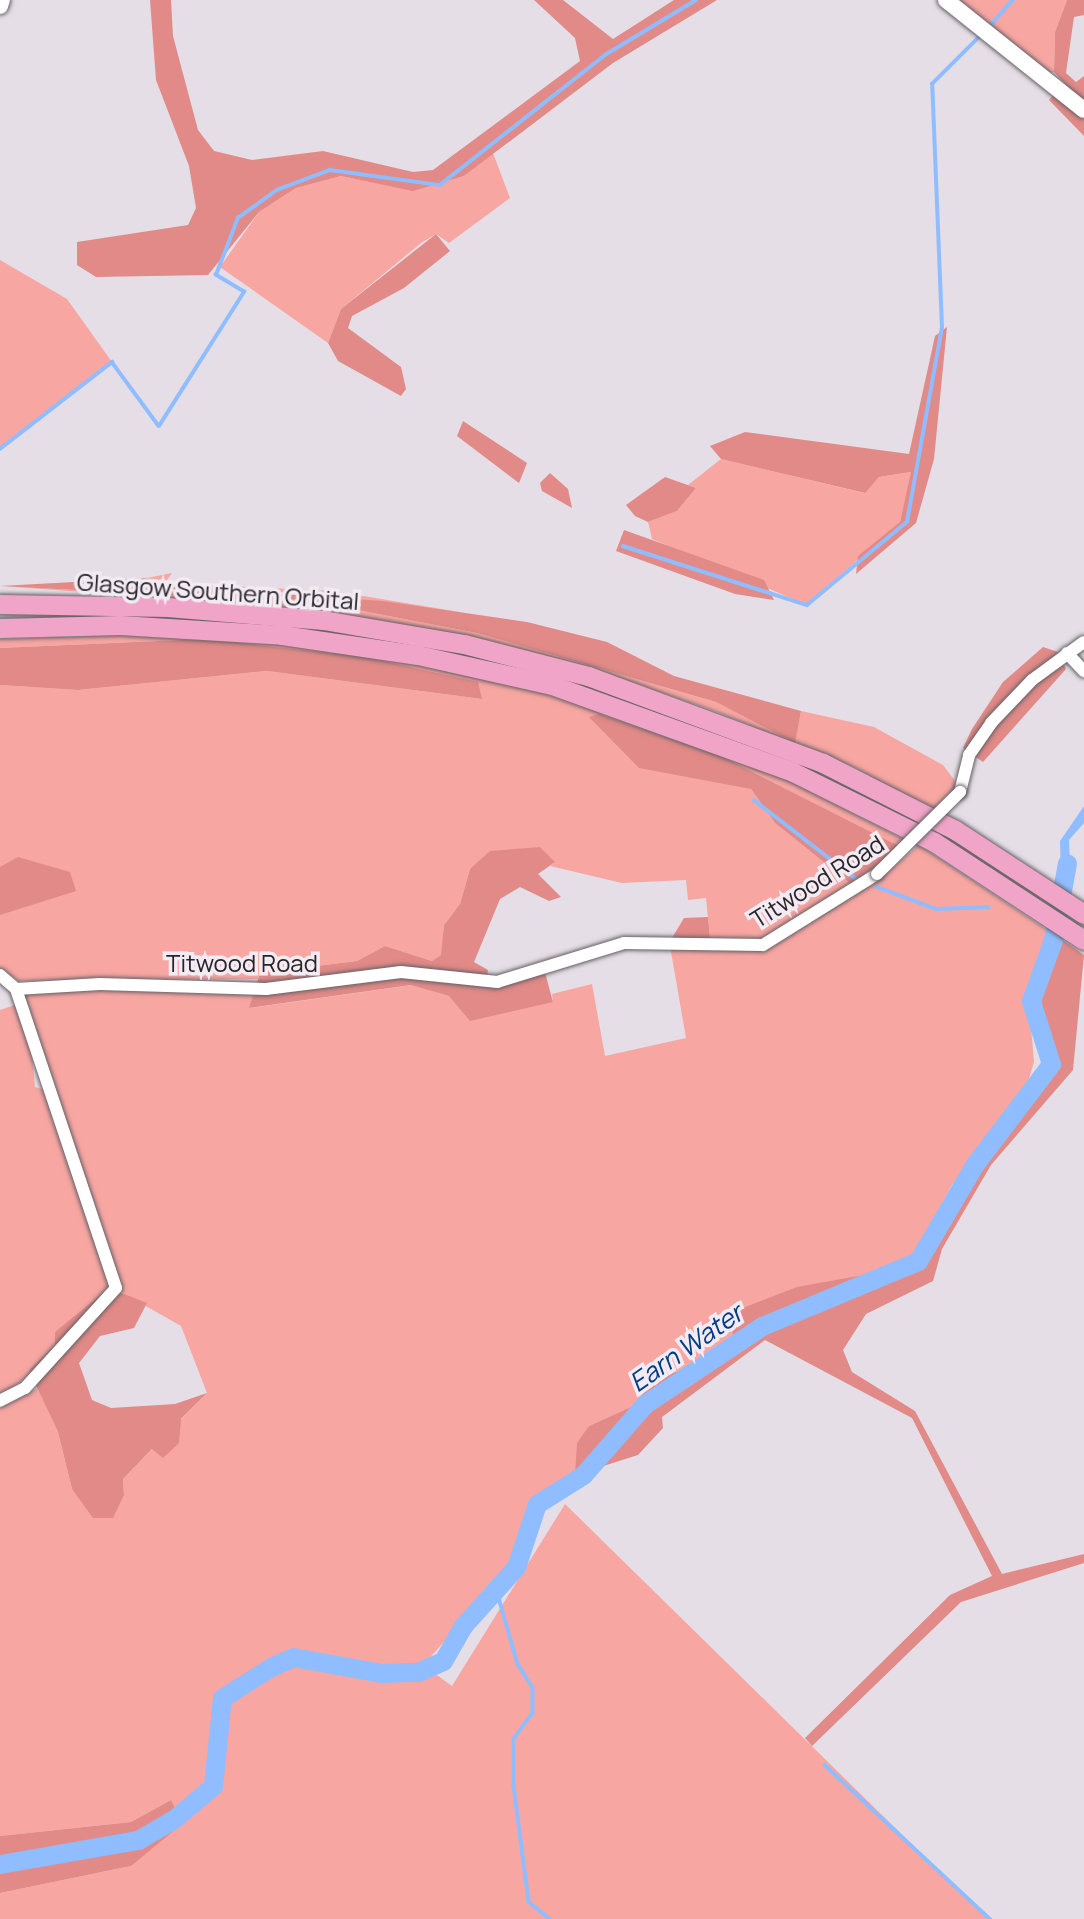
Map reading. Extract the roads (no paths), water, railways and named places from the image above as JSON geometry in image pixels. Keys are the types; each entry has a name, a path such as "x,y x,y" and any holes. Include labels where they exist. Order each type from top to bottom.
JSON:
{"highway":[{"name":"Glasgow Southern Orbital","path":"0,602 323,620 464,644 589,676 823,763 955,830 1084,914"},
{"name":"Glasgow Southern Orbital","path":"0,629 22,627 282,635 418,654 552,685 793,772 934,842 1084,940"}],"street":[{"path":"0,6 2,0"},
{"path":"947,0 1084,110"},
{"name":"Titwood Road","path":"16,989 100,984 266,989 401,972 497,982 624,943 763,945 877,874 960,792 980,738 1016,695 1084,642"},
{"path":"1067,653 1084,671"},
{"path":"0,975 16,989 116,1288 25,1388 0,1401"}],"water":[{"path":"1084,806 1084,823 1069,840 1071,892 1061,885 1060,841"}],"waterway":[{"path":"0,449 112,362 159,426 244,292 216,275 238,218 277,190 330,170 440,185 605,55 696,0"},
{"path":"990,26 1013,0"},
{"path":"623,546 807,605 907,522 942,328 932,84 978,38"},
{"path":"754,800 855,878"},
{"name":"Earn Water","path":"0,1864 138,1840 174,1819 213,1786 222,1698 271,1667 293,1657 381,1673 418,1672 443,1661 463,1626 516,1567 537,1504 583,1475 645,1404 762,1326 918,1261 975,1164 1051,1064 1031,1001 1053,940 1067,863"},
{"path":"877,887 936,909 988,907"},
{"path":"497,1591 518,1664 533,1688 533,1713 514,1739 514,1786 529,1902 550,1919"},
{"path":"825,1765 990,1919"}]}
